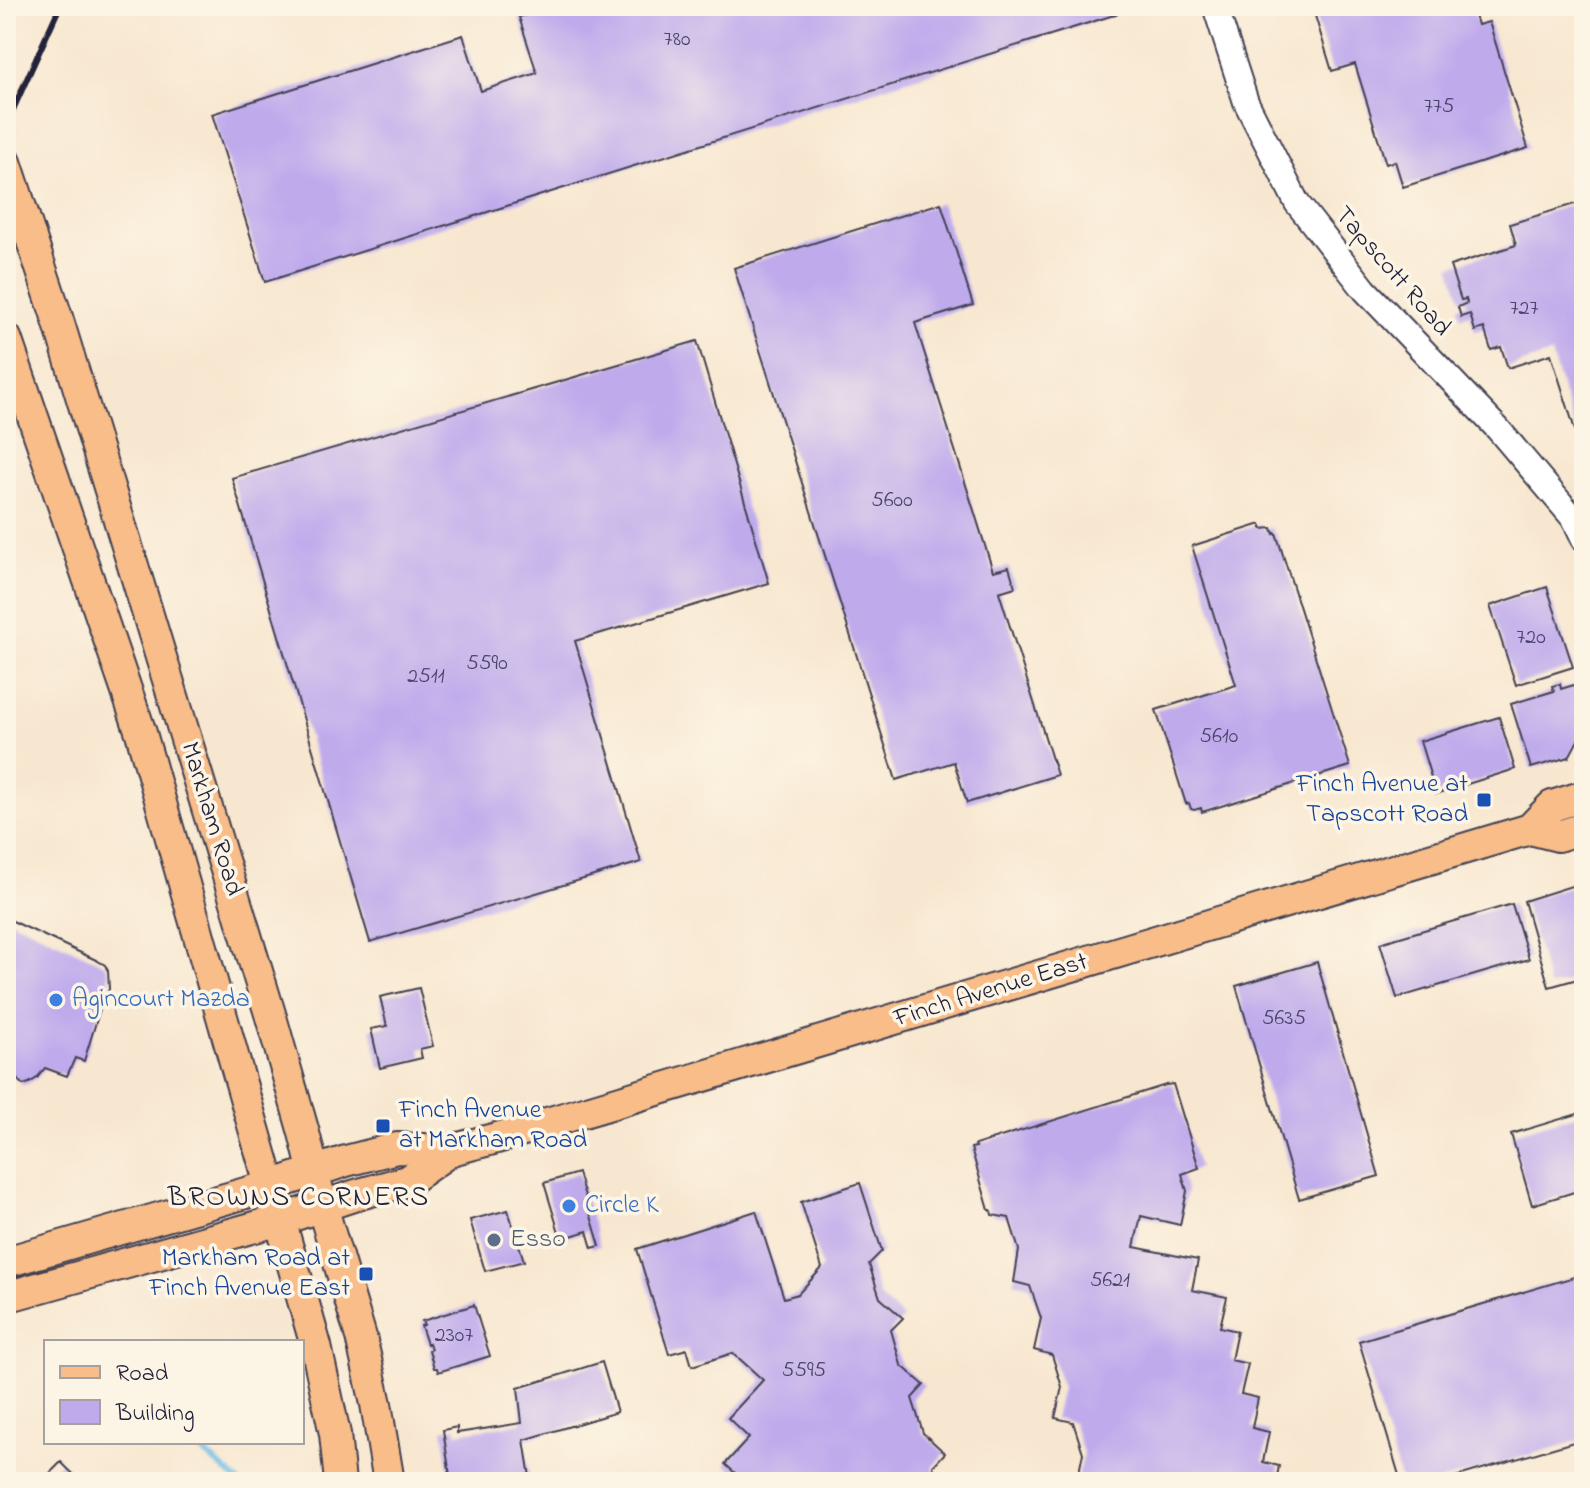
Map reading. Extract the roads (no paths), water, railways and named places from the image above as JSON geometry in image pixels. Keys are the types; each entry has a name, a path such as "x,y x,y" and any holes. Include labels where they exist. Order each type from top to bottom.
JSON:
{"main road":[{"name":"Markham Road","path":"6,162 57,317 271,1017 361,1337 389,1482"},
{"name":"Markham Road","path":"6,338 141,733 316,1346 335,1434 340,1482"},
{"name":"Finch Avenue East","path":"6,1262 346,1161 397,1148 451,1150 620,1102 1530,829 1552,806 1584,796"},
{"name":"Finch Avenue East","path":"1530,829 1558,836 1584,828"},
{"name":"Finch Avenue East","path":"6,1297 407,1181 451,1150"}],"street":[{"name":"Tapscott Road","path":"1215,6 1246,102 1297,203 1365,290 1508,441 1575,520 1584,539"}],"waterway":[{"path":"194,1444 239,1482"}],"railway":[{"path":"6,125 60,6"}],"place":[{"name":"Finch Avenue at Tapscott Road","path":"1484,800"},
{"name":"Agincourt Mazda","path":"56,1000"},
{"name":"Finch Avenue at Markham Road","path":"383,1126"},
{"name":"Circle K","path":"569,1206"},
{"name":"Esso","path":"494,1240"},
{"name":"Markham Road at Finch Avenue East","path":"366,1274"}],"district":[{"name":"BROWNS CORNERS","path":"299,1198"}]}
